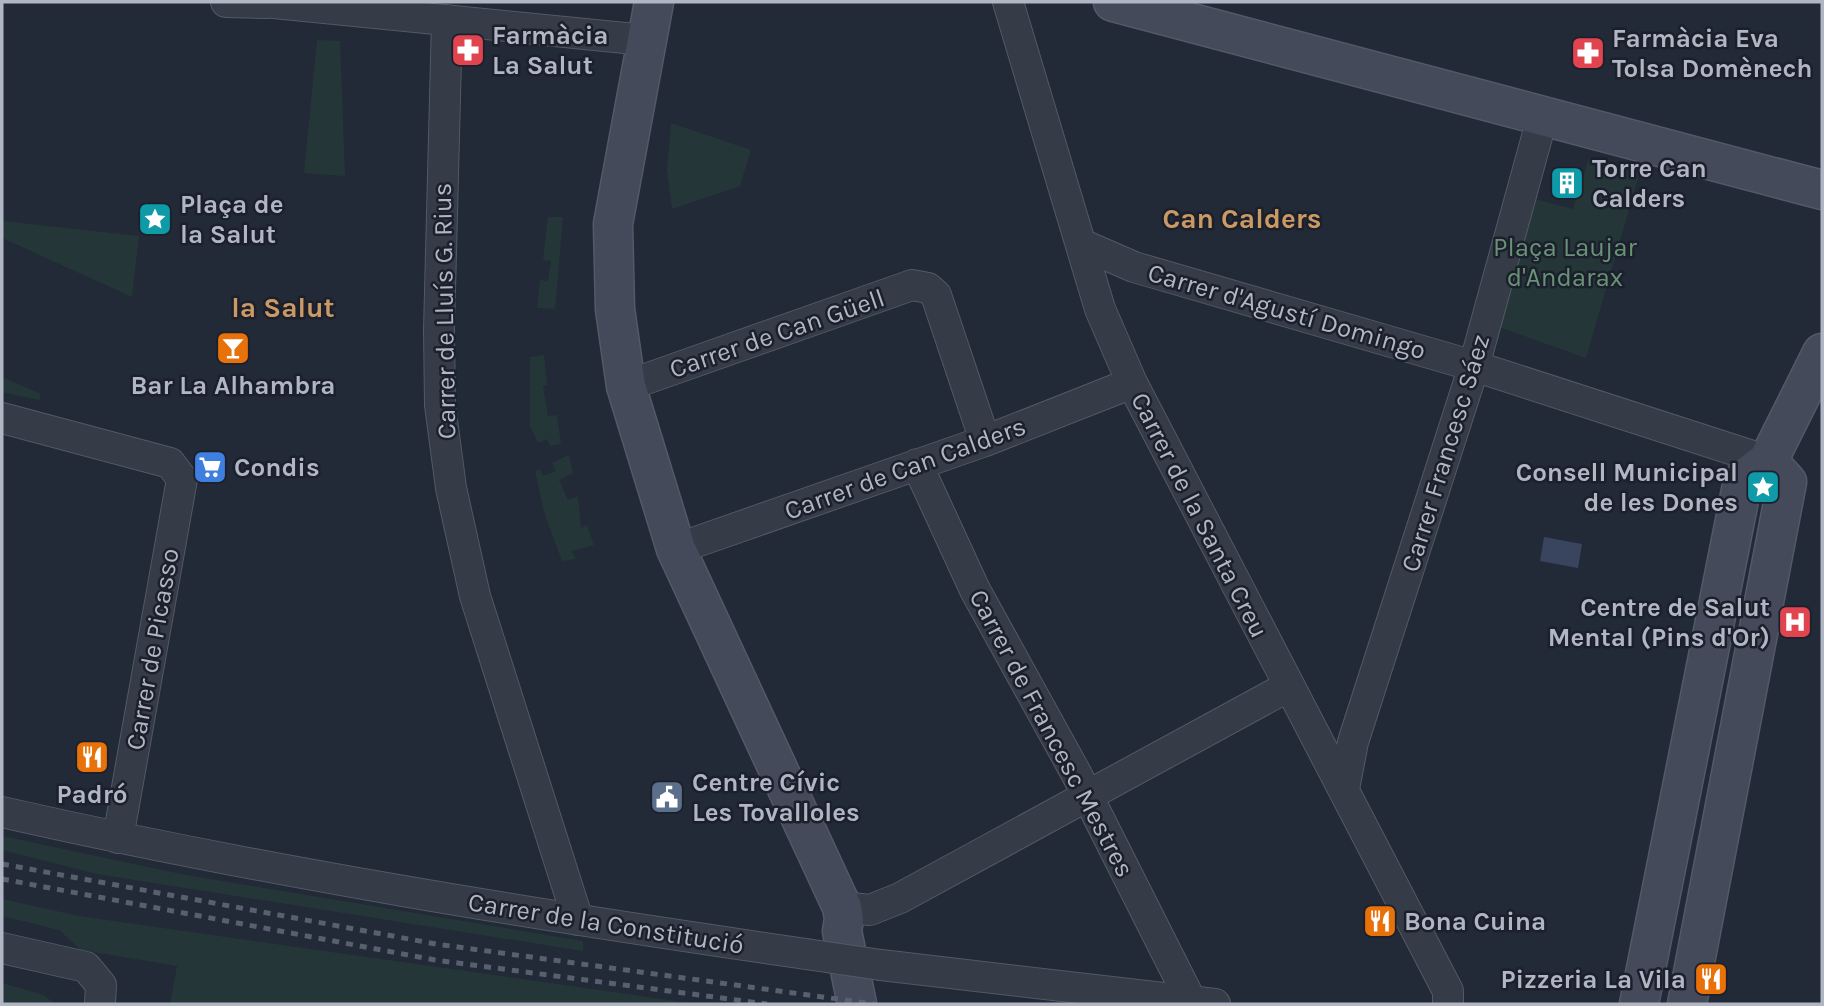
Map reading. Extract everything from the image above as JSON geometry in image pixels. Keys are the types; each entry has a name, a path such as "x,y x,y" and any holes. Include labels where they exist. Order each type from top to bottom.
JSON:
{"street":[{"path":"226,2 265,2 645,40"},
{"path":"654,2 613,224 615,309 626,386 676,549 842,907 842,931 857,1004"},
{"name":"Carrer de la Santa Creu","path":"1008,2 1100,309 1132,383 1448,991 1448,1004"},
{"path":"1113,2 1822,190"},
{"name":"Carrer de Lluís G. Rius","path":"447,20 439,330 440,405 451,488 475,596 578,920"},
{"name":"Carrer Francesc Sáez","path":"1344,789 1353,742 1474,366 1542,115"},
{"name":"Carrer d'Agustí Domingo","path":"1081,244 1126,264 1474,366 1768,461"},
{"name":"Carrer d'Agustí Domingo","path":"1100,309 1108,286 1126,264"},
{"name":"Carrer de Can Güell","path":"626,386 912,285 929,284 936,295 985,441"},
{"path":"1639,1004 1743,480 1768,461 1822,353"},
{"name":"Carrer de Can Calders","path":"676,549 985,441 1132,383"},
{"name":"Carrer de Picasso","path":"2,418 170,463 182,479 118,838"},
{"path":"1687,1004 1787,482 1768,461"},
{"name":"Carrer de Francesc Mestres","path":"917,464 975,590 1077,775 1086,797 1203,1003"},
{"path":"842,907 870,910 900,898 1289,687"},
{"name":"Carrer de la Constitució","path":"2,812 118,838 578,920 881,965 1203,1003"},
{"path":"2,948 86,967 101,985 100,1004"}],"green space":[{"path":"317,40 340,41 345,176 304,173"},
{"path":"671,123 751,150 740,186 672,209 667,170"},
{"name":"Plaça Laujar d'Andarax","path":"1589,158 1641,168 1586,358 1499,327 1534,199 1573,209"},
{"path":"548,217 563,217 555,309 537,308 540,280 548,281 551,261 543,260"},
{"path":"2,221 139,236 132,297 2,238"},
{"path":"544,355 547,385 543,386 548,416 557,415 561,444 550,446 547,439 538,443 530,426 530,357"},
{"path":"2,377 41,394 39,400 2,392"},
{"path":"569,455 573,473 559,480 568,500 578,496 581,528 587,525 594,545 572,551 576,559 562,561 544,512 535,471 540,469 543,476 556,471 552,463"},
{"path":"2,836 186,875 583,941 583,951 97,874 2,850"},
{"path":"2,899 79,916 697,1004 170,1004 177,966 81,950 59,930 2,916"},
{"path":"2,983 44,995 55,1004 2,1004"}],"water":[{"path":"1544,537 1582,544 1578,568 1540,561"}],"railway":[{"path":"2,864 436,944 874,1004"},
{"path":"2,879 435,960 767,1004"}],"place":[{"name":"Farmàcia La Salut","path":"468,50"},
{"name":"Farmàcia Eva Tolsa Domènech","path":"1588,53"},
{"name":"Torre Can Calders","path":"1567,183"},
{"name":"Plaça de la Salut","path":"155,219"},
{"name":"Bar La Alhambra","path":"233,348"},
{"name":"Condis","path":"210,467"},
{"name":"Consell Municipal de les Dones","path":"1763,487"},
{"name":"Centre de Salut Mental (Pins d'Or)","path":"1795,622"},
{"name":"Padró","path":"92,757"},
{"name":"Centre Cívic Les Tovalloles","path":"667,797"},
{"name":"Bona Cuina","path":"1380,921"},
{"name":"Pizzeria La Vila","path":"1711,979"}],"district":[{"name":"Can Calders","path":"1242,218"},
{"name":"la Salut","path":"283,307"}]}
